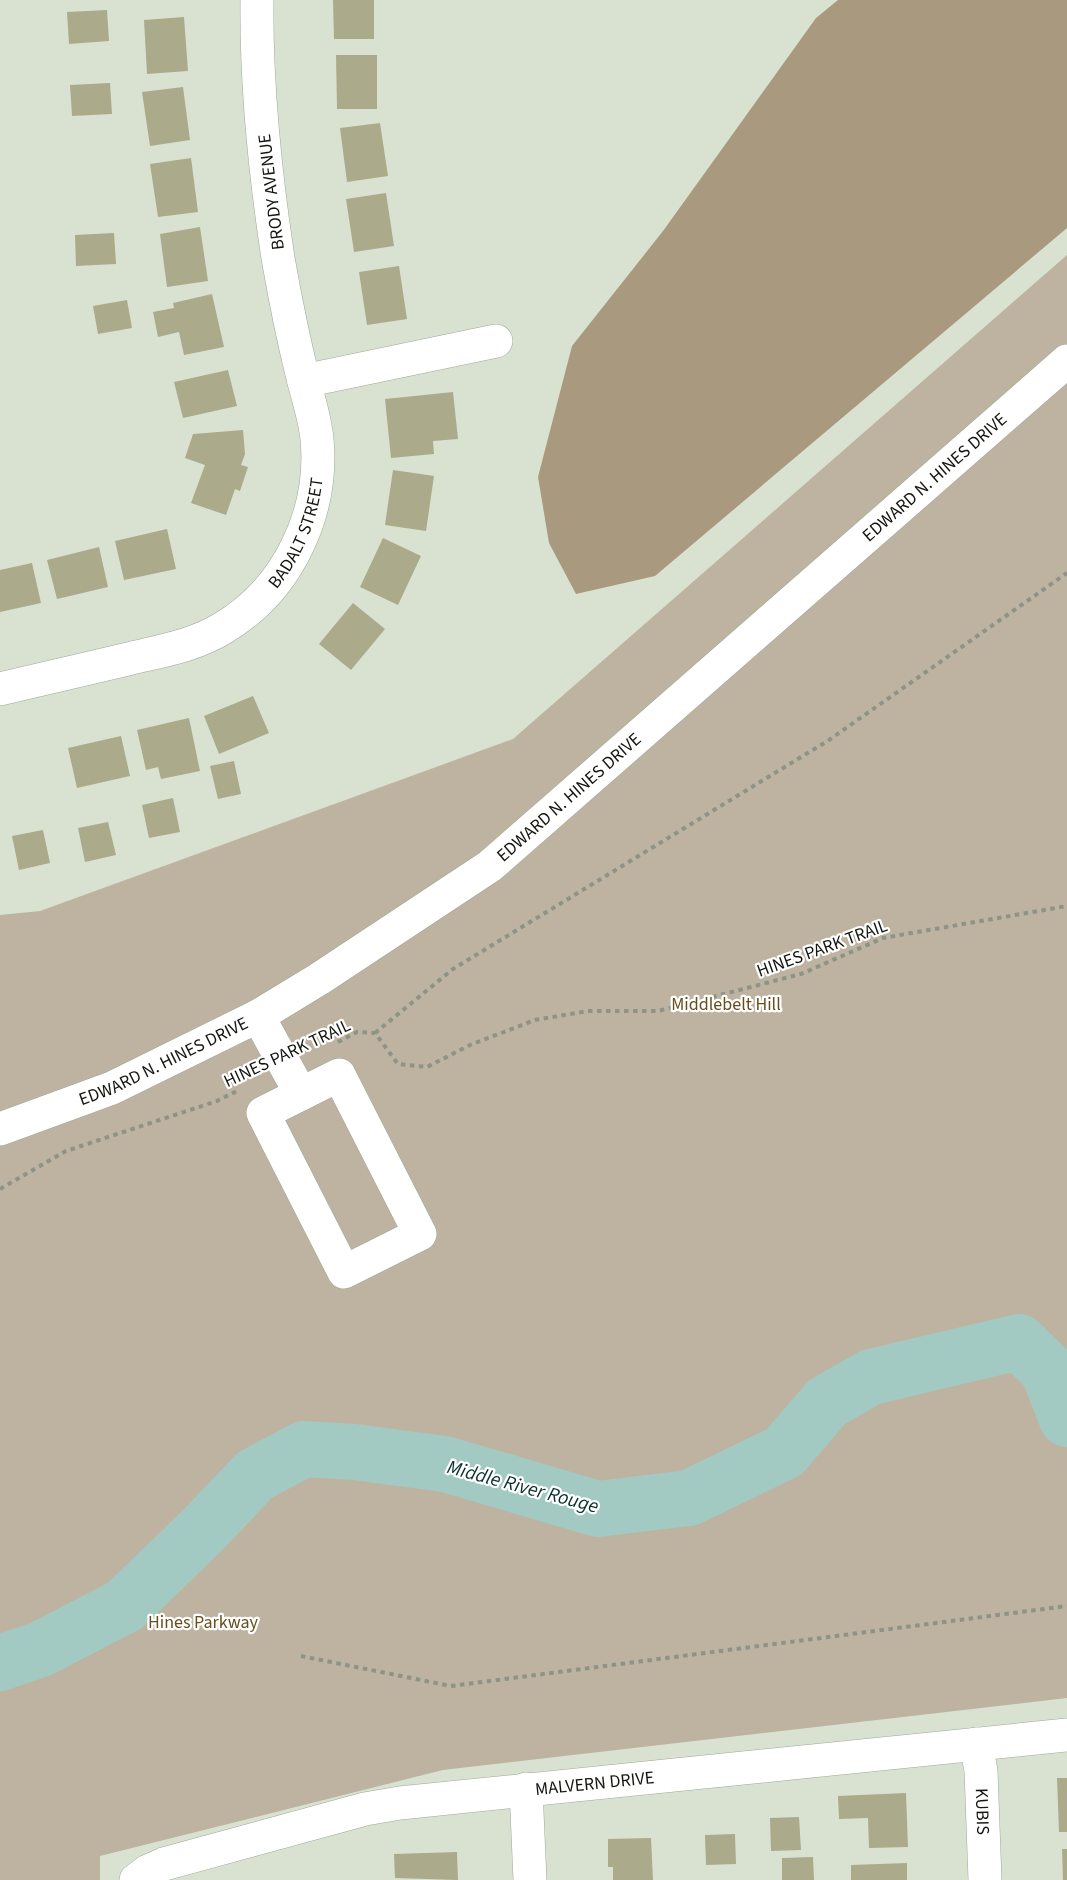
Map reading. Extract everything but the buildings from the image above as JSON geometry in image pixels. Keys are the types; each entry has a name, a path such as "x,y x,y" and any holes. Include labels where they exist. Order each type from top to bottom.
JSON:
{"street":[{"name":"BRODY AVENUE","path":"257,0 260,89 266,161 278,257 304,381"},
{"path":"304,381 496,341"},
{"name":"EDWARD N. HINES DRIVE","path":"0,1129 111,1088 258,1016 319,980 490,866 1067,361"},
{"name":"BADALT STREET","path":"0,689 186,645 222,629 254,605 276,581 293,555 313,502 317,442 314,416 304,381"},
{"path":"258,1016 294,1081"},
{"path":"339,1075 420,1234 344,1272 263,1113 294,1081 339,1075"},
{"name":"MALVERN DRIVE","path":"136,1880 148,1871 164,1864 365,1809 526,1789 1067,1735"},
{"name":"KUBIS","path":"976,1744 981,1771 985,1880"},
{"path":"526,1789 530,1880"}],"path":[{"path":"375,1033 453,969 829,740 1067,573"},
{"name":"HINES PARK TRAIL","path":"337,1042 357,1032 375,1033 398,1064 427,1067 470,1045 535,1020 588,1011 658,1011 801,974 883,938 1067,906"},
{"name":"HINES PARK TRAIL","path":"0,1189 66,1151 217,1101 294,1081"},
{"path":"301,1656 451,1686 1067,1606"}],"green space":[{"path":"1067,255 1067,1698 443,1770 100,1856 100,1880 0,1880 0,915 40,911 513,739"}],"shaded area":[{"path":"838,0 1067,0 1067,228 655,576 576,594 549,543 538,477 572,346 663,231 816,18"}],"waterway":[{"name":"Middle River Rouge","path":"0,1663 41,1649 124,1606 203,1530 255,1475 304,1449 354,1452 445,1464 598,1509 689,1498 784,1452 827,1402 871,1377 1019,1342 1048,1370 1067,1419"}],"park label":[{"name":"Middlebelt Hill","path":"726,1004"},
{"name":"Hines Parkway","path":"203,1622"}]}
